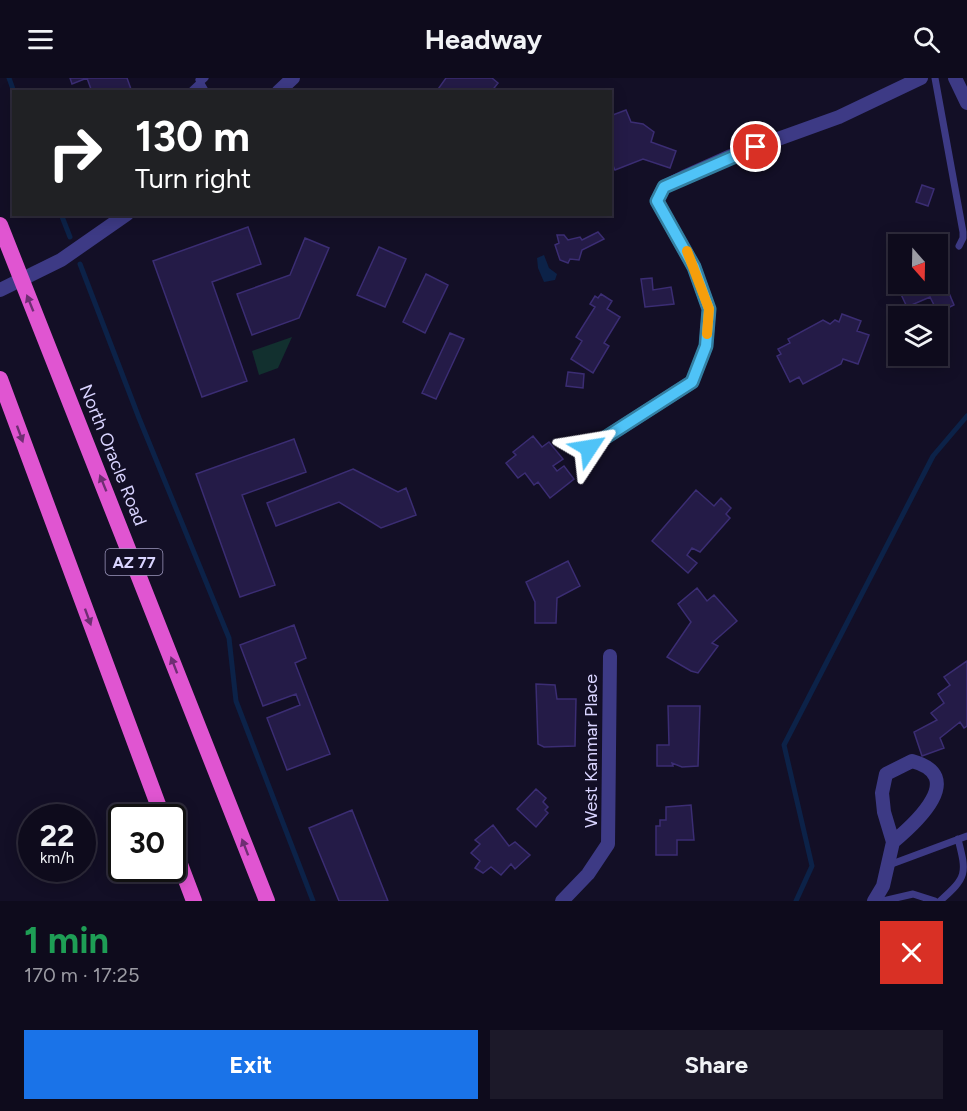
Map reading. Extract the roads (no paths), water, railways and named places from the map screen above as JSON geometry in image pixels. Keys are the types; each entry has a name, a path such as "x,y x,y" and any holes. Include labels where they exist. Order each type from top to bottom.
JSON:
{"highway":[{"name":"North Oracle Road","path":"0,225 267,901"},
{"path":"0,379 158,804"},
{"path":"186,880 194,901"}],"street":[{"path":"280,90 293,78"},
{"path":"589,448 692,382 706,346 709,309 694,267 657,201 664,187 731,156 839,117 921,78"},
{"path":"955,78 967,103"},
{"path":"0,290 61,260 124,216"},
{"name":"West Kanmar Place","path":"562,901 588,874 608,844 610,656"},
{"path":"874,901 883,886 893,842 884,812 882,793 886,774 912,761 927,764 937,777 938,795 923,817 893,842"}],"lane":[{"path":"935,78 963,232 959,246"},
{"path":"887,866 967,836"},
{"path":"940,901 963,880 966,872 958,839"},
{"path":"883,901 913,894 935,901"}],"water":[{"path":"544,255 549,268 557,274 555,280 544,282 538,268 537,258"}],"waterway":[{"path":"9,78 13,90"},
{"path":"62,216 70,237"},
{"path":"80,264 139,418 229,638 236,701 313,901"},
{"path":"796,901 812,866 784,745 933,456 967,416"}]}
